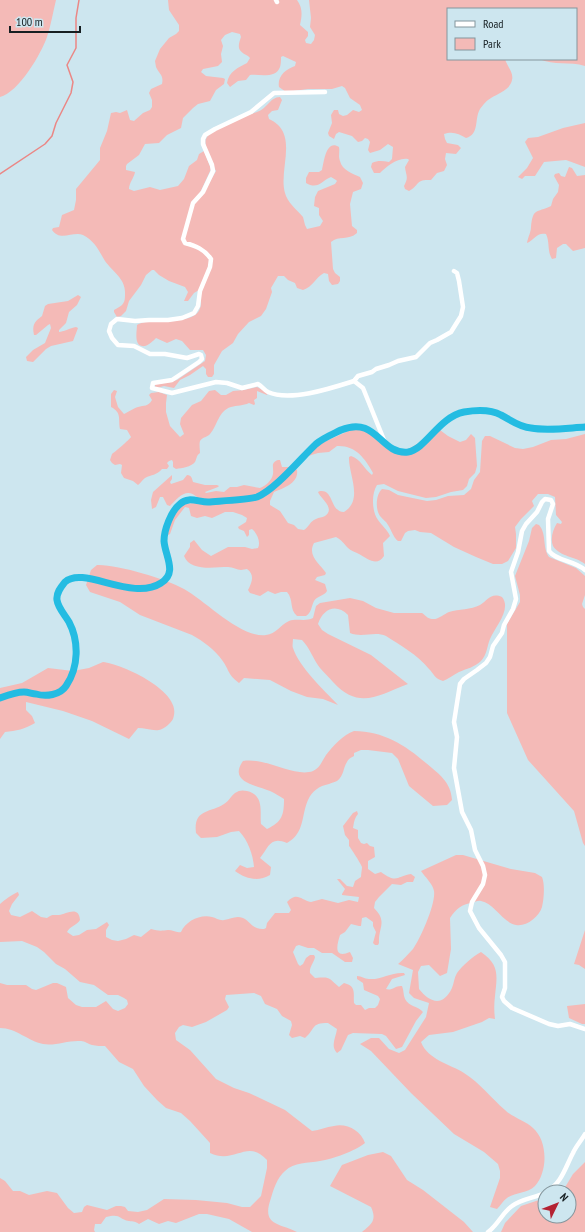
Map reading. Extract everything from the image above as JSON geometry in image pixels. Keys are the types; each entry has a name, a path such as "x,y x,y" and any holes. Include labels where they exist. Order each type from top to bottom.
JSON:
{"highway":[{"path":"0,698 15,693 25,692 37,695 51,695 63,690 72,674 76,643 72,628 58,604 57,597 59,590 69,579 78,576 115,586 136,589 151,588 162,582 168,576 170,568 164,544 165,533 174,511 183,502 189,500 215,501 259,496 270,489 317,443 343,429 354,426 369,430 384,442 401,452 412,451 423,443 450,417 458,413 474,410 495,412 517,424 532,429 585,427"}],"street":[{"path":"325,92 274,93 251,112 215,129 206,135 203,139 203,144 213,171 203,192 193,203 183,239 186,243 201,249 211,259 210,267 200,291 198,308 192,314 177,319 134,321 117,319 111,324 110,333 112,338 118,345 137,347 150,354 165,354 187,358 199,354 202,355 199,362 176,378 153,384 152,388 155,390 172,393 207,383 221,382 242,388 258,384 275,394 303,394 316,392 354,381 358,376 372,372 376,369 398,361 416,357 430,343 451,332 461,316 463,307 459,281 457,273 454,271"},
{"path":"354,381 363,388 384,442"},
{"path":"585,570 573,562 556,557 549,551 548,519 553,504 549,499 545,499 542,502 538,512 526,524 522,531 518,552 511,572 516,599 513,609 504,625 502,632 493,646 486,663 464,679 460,684 454,722 457,737 454,768 462,812 471,830 476,850 485,874 483,884 472,902 470,911 479,928 505,962 505,988 502,997 504,1001 512,1008 549,1024 558,1026 570,1024 585,1029"},
{"path":"557,1184 585,1134"},
{"path":"488,1232 496,1226 513,1205 537,1196"}],"green space":[{"path":"0,0 56,0 47,37 35,62 15,88 0,97"},
{"path":"168,0 297,0 302,12 300,25 308,32 308,36 305,40 306,43 311,44 315,35 310,27 311,18 309,0 585,0 585,66 542,60 577,60 577,8 447,8 447,60 505,60 511,72 512,80 507,89 488,100 480,109 475,130 470,136 466,138 456,133 444,134 447,143 458,145 461,148 456,154 446,153 445,159 447,165 444,171 437,173 431,180 420,181 409,191 405,189 404,186 407,178 405,167 409,160 408,159 396,161 380,173 374,173 371,167 372,163 376,161 389,162 392,159 393,147 388,144 380,150 370,153 368,150 370,142 368,139 365,138 358,142 352,136 339,132 336,134 334,139 329,136 328,133 332,123 331,115 334,110 338,110 339,114 343,116 347,115 353,110 359,112 362,110 360,105 350,98 345,88 342,86 332,89 308,89 286,92 279,87 279,80 285,71 295,66 296,62 283,56 281,57 280,67 275,73 271,75 250,75 246,80 238,81 230,87 227,83 234,70 247,63 250,58 239,49 240,34 232,32 225,35 221,40 223,46 221,54 222,62 218,66 203,69 201,72 206,76 225,79 224,84 216,90 210,101 198,104 183,118 181,128 167,135 159,143 145,144 139,155 126,166 126,170 135,172 129,189 134,191 150,187 160,190 178,186 184,179 189,166 197,160 199,154 204,151 211,169 199,195 202,196 216,171 205,142 209,135 229,123 260,110 274,99 280,97 282,100 278,110 272,111 268,115 269,119 278,125 284,133 286,152 284,184 285,193 288,200 303,217 307,229 320,226 323,221 319,215 319,208 314,206 315,197 318,191 335,184 337,181 331,177 314,186 306,183 306,178 309,172 319,172 322,170 326,152 331,146 335,145 339,147 339,157 343,167 360,177 363,183 361,189 353,192 350,204 352,226 357,230 357,233 350,237 337,239 331,242 333,269 340,277 338,284 332,285 329,281 328,274 324,273 309,287 303,290 297,288 295,283 288,280 284,276 278,276 271,288 272,292 266,309 261,316 249,322 238,334 233,343 222,351 214,365 214,374 212,377 208,377 206,374 206,369 203,366 180,380 174,388 164,386 157,388 155,384 177,380 205,361 206,355 203,350 190,350 182,341 176,339 167,343 156,338 148,345 141,346 137,342 136,338 137,325 147,322 181,320 191,317 198,312 201,304 199,290 194,293 188,301 184,301 188,292 185,287 169,281 152,270 146,275 141,285 129,301 126,311 121,316 117,317 114,310 123,304 125,289 121,280 105,261 94,243 83,235 75,234 63,236 52,230 53,228 59,227 62,215 74,210 76,189 100,160 100,148 107,131 111,113 120,113 127,110 130,120 134,121 152,107 152,100 149,93 151,89 162,84 162,77 156,67 155,61 160,49 169,38 179,31 179,25 169,10"},
{"path":"585,123 585,167 566,160 544,162 535,176 525,176 522,179 518,177 527,168 533,158 525,142 528,138 538,137 563,128"},
{"path":"569,167 572,168 577,176 585,175 585,248 573,251 566,244 563,244 557,248 556,258 552,259 546,234 540,234 527,243 534,214 551,206 553,199 558,192 559,185 554,176 555,174 559,173 561,176 565,177"},
{"path":"78,295 81,297 77,305 69,312 66,323 59,330 59,332 76,327 78,328 73,341 51,346 33,362 27,361 26,357 33,350 45,343 51,328 50,324 34,335 34,324 42,316 45,306 48,304 68,301"},
{"path":"257,387 268,393 267,395 257,391 257,398 254,400 254,405 249,403 233,406 223,412 210,434 200,441 200,453 195,462 191,465 176,469 173,467 172,460 169,461 167,463 169,466 167,469 162,469 156,474 145,478 138,485 133,481 124,478 121,473 122,465 115,465 110,460 112,454 131,437 127,430 120,429 117,411 111,407 111,394 114,390 117,391 115,397 118,407 124,414 149,404 152,400 149,395 151,393 159,392 167,395 166,412 170,426 180,437 184,434 180,424 181,418 192,405 201,401 209,391 215,390 221,395 226,395 233,391"},
{"path":"360,428 402,453 440,430 460,442 466,440 471,434 475,438 477,466 475,473 469,479 467,486 463,490 436,497 426,498 398,491 384,484 377,485 373,498 374,512 390,536 383,543 384,556 375,562 369,560 349,549 336,537 314,543 312,548 313,556 326,573 325,575 317,577 315,580 325,584 327,591 315,599 306,616 297,616 293,610 287,592 275,594 268,591 260,596 250,593 248,590 252,581 252,576 250,571 247,569 241,570 230,567 203,568 197,567 187,561 184,556 190,547 190,543 194,540 202,550 211,556 228,547 258,548 259,540 254,531 252,529 249,530 249,535 247,537 244,531 238,527 246,522 247,518 233,512 225,512 212,518 205,516 197,518 191,516 189,508 185,507 175,520 170,534 167,535 171,520 181,504 195,503 197,497 193,494 186,493 179,497 170,506 167,505 163,497 160,497 156,507 152,509 151,500 153,492 172,475 170,482 171,484 183,480 187,475 189,475 191,476 193,482 219,486 205,492 206,493 216,491 224,492 230,487 244,485 260,488 270,481 273,474 273,464 274,462 280,460 282,467 294,468 297,470 297,475 293,482 274,492 270,505 280,511 288,523 294,525 298,529 304,530 314,520 325,516 328,513 329,508 319,494 318,492 320,491 328,493 336,508 340,511 344,512 350,507 353,501 354,486 349,457 351,456 357,459 372,475 373,473 367,462 359,454 354,450 343,446 337,446 329,452 308,456 313,447 353,429"},
{"path":"585,434 585,564 556,550 553,546 553,531 557,523 561,524 562,522 556,515 555,497 548,494 538,494 532,501 534,506 515,527 516,548 508,561 502,564 493,564 476,557 454,547 431,533 415,530 408,531 405,533 401,541 398,541 378,513 377,498 382,489 389,490 398,495 427,501 448,496 464,495 471,489 474,480 480,472 482,441 485,436 490,436 515,448 523,449 551,440 566,439"},
{"path":"536,524 539,525 543,532 549,557 576,568 585,576 585,595 582,604 585,609 585,846 574,811 528,760 507,713 507,624 520,602 520,595 515,576 529,541 532,528"},
{"path":"97,565 105,565 128,570 176,585 193,595 234,625 245,631 256,634 266,635 275,631 289,621 307,620 313,618 316,606 320,603 350,598 363,601 376,608 394,613 422,613 428,618 432,619 439,618 449,612 476,607 495,595 502,597 505,602 505,607 502,618 490,639 483,659 479,663 443,681 436,678 425,664 414,655 386,636 377,634 359,635 350,633 348,615 339,609 330,609 323,615 318,624 322,630 371,655 408,684 387,693 369,698 351,696 342,691 322,670 302,640 293,639 293,647 301,663 312,678 338,705 323,699 307,697 291,691 270,680 244,678 239,683 232,677 219,656 196,637 140,615 120,602 90,592 86,585 91,570"},
{"path":"103,662 124,668 137,674 150,681 161,690 170,699 174,709 173,719 171,722 159,730 138,728 129,739 92,721 63,711 26,702 26,710 32,716 35,723 28,727 5,732 0,739 0,688 22,683 48,668 73,671 89,668"},
{"path":"354,731 375,733 384,736 410,750 444,779 449,788 452,800 447,805 433,806 409,786 398,759 392,753 361,750 354,753 354,756 348,760 339,779 322,786 312,794 308,800 300,829 293,839 287,843 277,841 270,844 260,858 271,867 270,875 252,879 235,871 240,865 247,868 254,867 250,848 239,831 217,837 201,838 196,833 197,820 200,816 224,804 235,793 241,790 252,793 259,800 261,809 261,824 267,829 276,824 283,814 284,799 272,792 246,782 241,778 239,768 243,761 261,762 298,772 313,771 319,766 335,744 346,735"},
{"path":"357,811 358,814 353,828 358,830 358,838 361,843 367,843 374,847 375,857 368,861 368,869 375,874 381,872 390,878 397,878 411,874 415,877 413,882 407,882 401,885 392,884 375,902 374,908 381,917 378,945 373,943 376,932 373,922 366,917 362,918 361,926 351,924 345,932 340,935 337,947 338,950 341,954 350,952 353,958 352,962 345,962 332,953 322,953 314,948 299,945 296,946 293,952 300,966 306,958 310,955 314,955 315,957 310,973 315,978 328,978 339,987 344,983 351,986 354,991 354,1003 356,1005 361,1005 365,1010 375,1008 380,999 378,996 364,990 363,983 357,979 357,976 373,979 404,973 405,975 392,979 386,989 402,986 404,997 407,1002 423,1012 416,1021 402,1047 396,1049 386,1036 382,1034 353,1033 348,1035 341,1050 337,1053 334,1047 334,1041 337,1029 328,1023 316,1025 305,1038 300,1036 292,1038 289,1035 292,1025 291,1021 282,1016 277,1009 265,1004 261,996 254,993 226,995 225,999 229,1007 227,1010 206,1022 192,1027 183,1025 179,1027 175,1033 176,1040 190,1050 216,1079 285,1110 312,1131 339,1125 353,1129 363,1139 365,1143 350,1152 325,1160 301,1163 289,1168 280,1177 272,1194 268,1214 270,1219 278,1225 297,1232 252,1232 229,1219 207,1214 199,1214 176,1223 168,1221 159,1224 148,1219 139,1224 117,1216 111,1216 106,1217 101,1224 95,1224 95,1232 0,1232 0,1178 5,1181 13,1191 20,1191 29,1195 47,1191 57,1193 68,1208 74,1213 82,1212 84,1207 87,1205 107,1210 116,1206 121,1206 125,1207 128,1211 138,1212 147,1210 164,1199 196,1200 250,1207 261,1196 267,1168 267,1160 260,1154 253,1151 227,1156 219,1156 210,1153 210,1143 190,1121 181,1113 166,1108 144,1086 133,1069 119,1062 105,1046 91,1045 84,1041 43,1044 17,1032 0,1028 0,983 7,985 26,985 36,990 53,983 57,983 66,987 68,998 76,1005 82,1007 96,1007 106,1001 113,1009 118,1011 125,1008 128,1004 127,1000 118,995 108,995 94,985 80,982 37,947 22,941 0,942 0,904 18,892 19,895 9,911 11,915 20,917 32,911 41,917 47,918 53,915 75,912 79,915 80,920 67,932 73,936 79,935 87,930 96,929 107,922 109,925 106,930 106,937 118,941 134,935 141,937 151,929 181,932 186,925 194,919 207,916 220,920 240,917 257,928 264,929 275,913 289,913 291,910 287,902 294,897 299,897 311,902 322,899 338,903 349,900 358,902 359,897 342,895 345,889 337,879 340,879 347,886 353,887 355,881 361,877 362,867 349,846 349,840 345,835 343,826 353,813"},
{"path":"456,855 463,855 511,869 535,873 542,877 544,884 542,907 535,918 528,923 516,925 511,923 486,902 478,901 465,904 450,918 451,949 447,973 440,976 429,965 421,966 418,972 419,989 423,994 436,1001 445,998 452,988 457,973 468,961 481,952 491,962 496,971 494,1005 495,1019 489,1018 453,1032 429,1035 421,1042 424,1048 434,1057 470,1077 508,1113 533,1128 538,1134 544,1148 544,1165 539,1180 532,1189 510,1196 497,1209 490,1207 500,1178 498,1164 484,1152 454,1134 411,1093 371,1051 360,1044 371,1038 379,1038 389,1049 399,1053 405,1050 426,1017 429,1003 414,998 409,993 413,970 398,964 416,944 433,904 433,888 431,883 421,871"},
{"path":"585,930 585,969 574,964"},
{"path":"585,1004 585,1024 569,1018 567,1006"},
{"path":"383,1152 391,1156 407,1180 423,1190 464,1222 473,1232 362,1232 368,1227 373,1219 374,1215 371,1207 330,1186 342,1165 368,1155"},
{"path":"585,1162 585,1232 501,1232 505,1223 521,1206 537,1201 537,1224 577,1224 577,1184 567,1184 573,1174"}],"waterway":[{"path":"0,174 45,144 52,136 56,123 71,93 73,82 67,65 76,48 76,18 79,0"}]}
